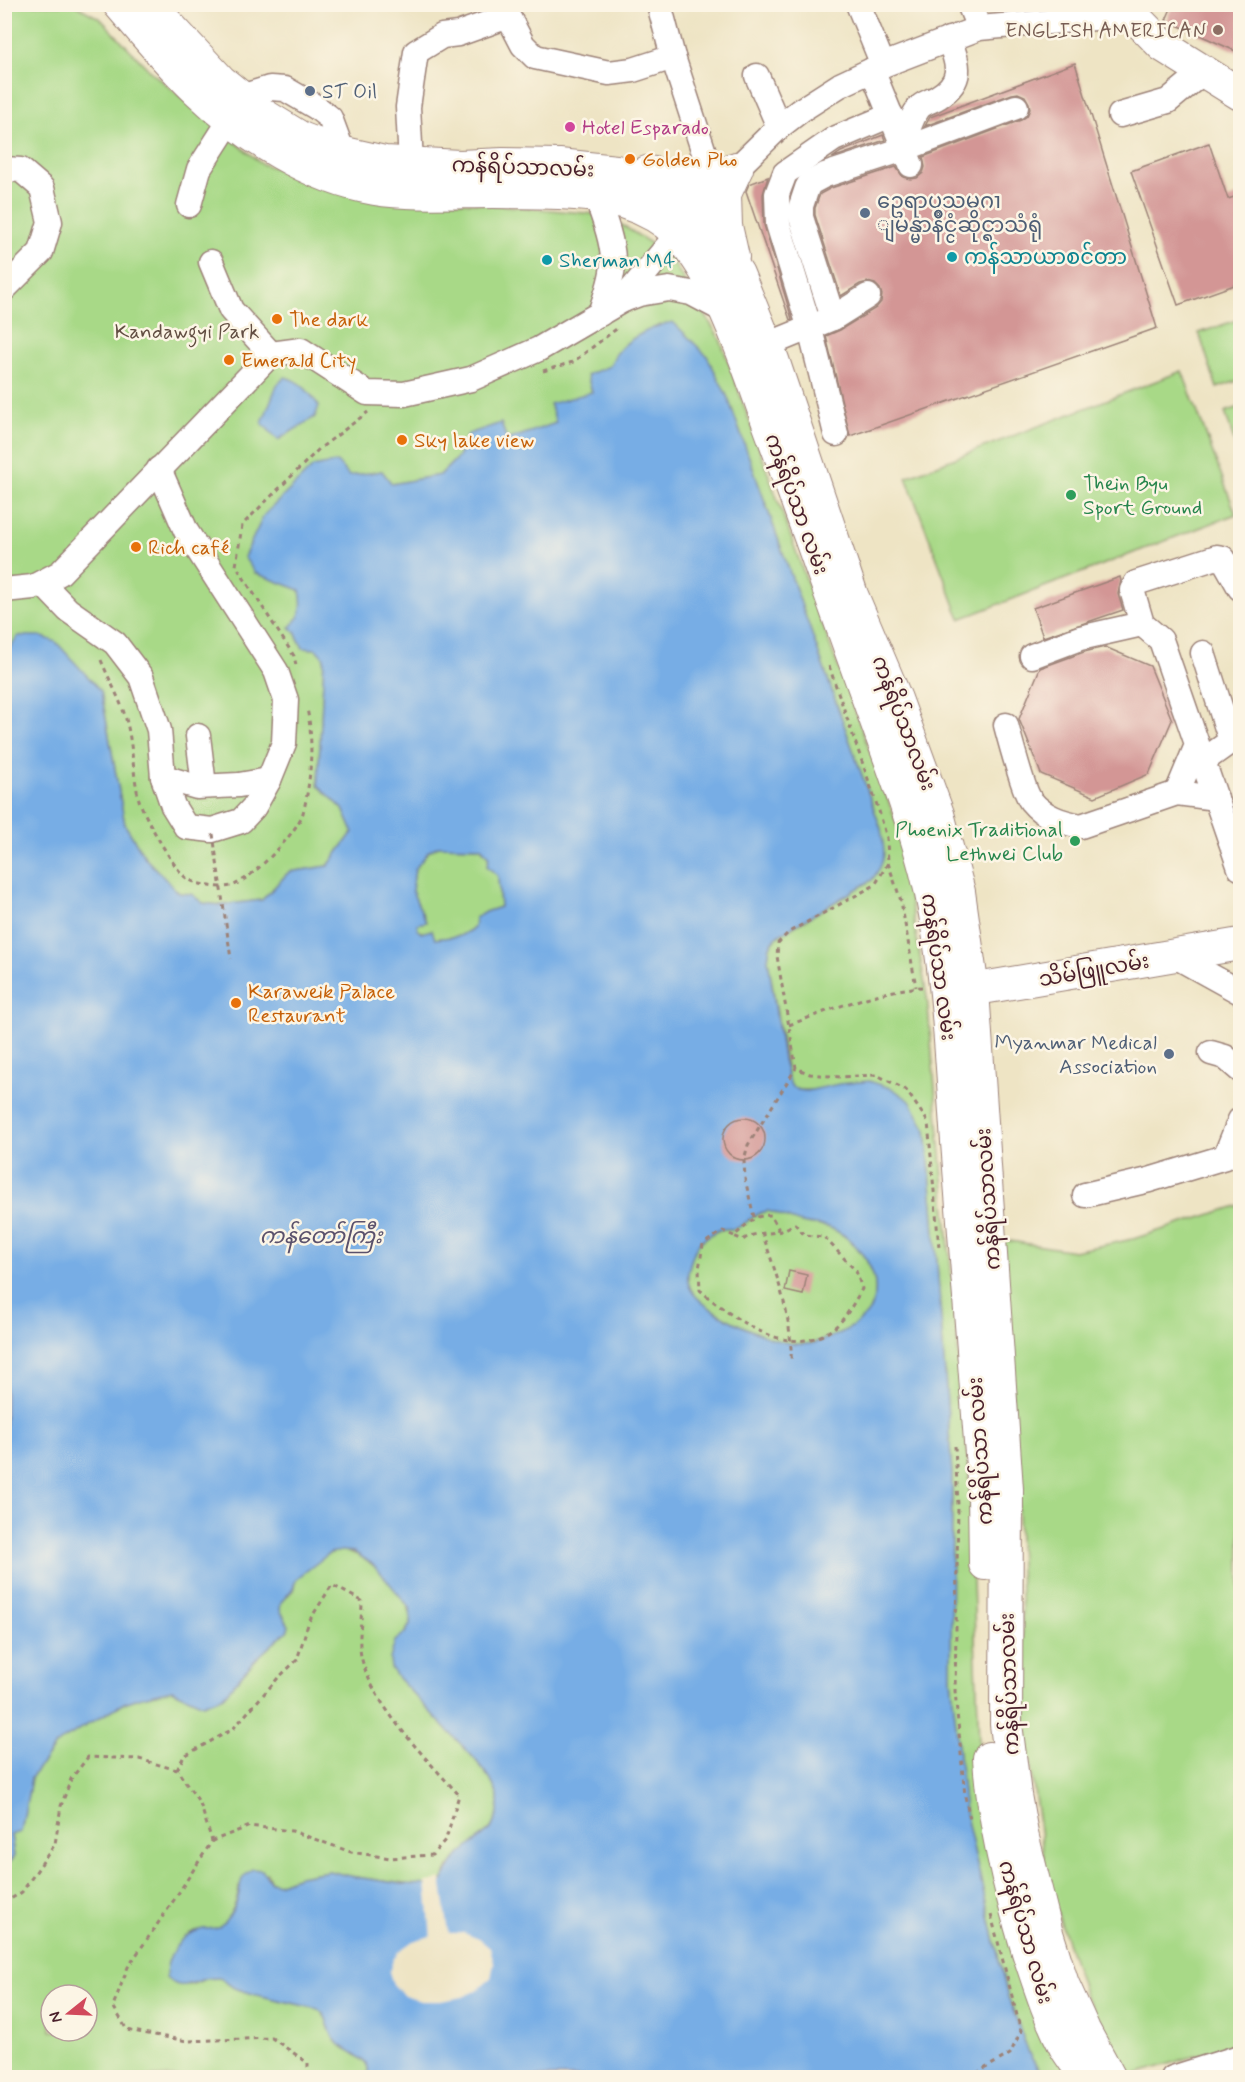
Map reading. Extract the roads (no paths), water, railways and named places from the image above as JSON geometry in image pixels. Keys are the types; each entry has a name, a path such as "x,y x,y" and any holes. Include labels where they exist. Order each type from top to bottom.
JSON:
{"main road":[{"name":"ကန်ရိပ်သာ လမ်း","path":"119,4 165,38 193,87 236,108 303,167 378,189 596,196 634,206 658,217 687,223 699,259 726,311 883,739 912,827 960,992 984,1493 986,1577 984,1654 990,1771 997,1827 1008,1882 1044,2001 1066,2047 1086,2078"},
{"path":"149,4 165,38"},
{"path":"1126,10 1163,46 1240,94"},
{"name":"ကန်ရိပ်သာလမ်း","path":"236,108 262,114 301,138 344,153 385,162 460,166 559,165 616,171 670,192 687,223 718,242 738,274 767,345 837,554 896,699 938,814 959,892 960,992 1007,1489 1006,1724 1015,1795 1046,1930 1063,1984 1110,2078"},
{"path":"616,171 657,173 690,180 724,171 726,226 738,274"},
{"name":"သိမ်ဖြူလမ်း","path":"960,992 1240,944"}],"street":[{"path":"659,4 673,57 724,171"},
{"path":"858,4 891,116 907,157"},
{"path":"969,4 979,28"},
{"path":"625,310 724,171 801,110 840,86 878,67 979,28 1126,10"},
{"path":"411,163 408,107 416,52 442,36 458,34 500,19 510,20 524,45 535,57 609,73 633,70 673,57"},
{"path":"907,157 909,126 919,107 940,96 954,84 958,66 949,39"},
{"path":"1119,115 1168,101 1203,72"},
{"path":"757,76 779,127"},
{"path":"833,318 801,217 801,206 810,183 825,176 907,157 1016,107"},
{"path":"189,205 199,169 236,108"},
{"path":"836,435 810,329 778,224 777,194 785,173 834,139 891,116"},
{"path":"4,169 21,170 42,188 50,222 41,252 4,289"},
{"path":"596,196 610,238 614,261 600,314"},
{"path":"211,262 231,310 271,354"},
{"path":"4,590 33,587 60,573 271,354 301,350 367,393 404,394 471,379 539,349 600,314 625,310 652,291 669,289 691,293 726,311"},
{"path":"767,345 833,318 868,296"},
{"path":"42,583 68,610 115,643 141,677 159,730 163,777 172,806 186,827 212,830 241,821 254,807 269,780 284,743 286,700 276,671 186,531 159,469"},
{"path":"1239,858 1161,640 1142,624 1132,590 1136,583 1217,557 1223,558 1240,588"},
{"path":"1032,656 1080,638 1142,624"},
{"path":"1177,793 1200,753 1231,741 1203,653"},
{"path":"1006,725 1029,800 1047,816 1064,822 1081,826 1177,793 1216,798"},
{"path":"198,736 204,786"},
{"path":"163,777 197,786 239,785 269,780"},
{"path":"1175,956 1240,992"},
{"path":"1211,1053 1225,1057 1240,1070"},
{"path":"1085,1195 1149,1180 1225,1157 1240,1120"},
{"path":"1173,2078 1240,2057"}],"water":[{"name":"ကန်တော်ကြီး","path":"673,322 707,356 728,398 881,829 884,856 872,880 777,936 770,946 768,959 783,1059 792,1087 807,1091 839,1084 869,1081 893,1089 910,1101 926,1130 952,1474 951,1679 965,1812 1007,1994 1030,2056 1044,2077 369,2077 366,2064 336,2041 325,2016 318,2009 234,1988 220,1978 185,1985 171,1982 166,1977 167,1969 176,1947 195,1932 217,1928 224,1922 238,1897 242,1879 252,1869 262,1870 271,1882 278,1884 299,1876 329,1871 402,1884 433,1885 442,1881 457,1857 491,1829 498,1813 498,1795 490,1779 474,1758 391,1668 390,1659 395,1641 406,1632 411,1622 410,1608 371,1563 354,1552 330,1553 296,1579 293,1589 281,1602 280,1610 289,1626 287,1631 257,1658 223,1696 203,1704 172,1690 142,1697 124,1703 54,1747 31,1778 21,1832 11,1835 14,1856 5,1869 6,653 18,636 40,636 56,642 101,691 125,825 146,859 179,893 191,894 203,903 220,905 262,900 289,872 328,866 353,832 343,809 318,785 324,658 316,649 303,648 290,627 301,610 300,590 255,573 244,557 264,515 313,467 337,462 349,476 382,471 392,484 440,475 458,457 468,434 501,423 507,440 556,423 550,404 592,392 587,375 610,366 622,347 635,337","holes":["438,846 481,847 489,857 487,866 498,876 500,907 475,918 474,928 460,936 435,939 432,930 421,933 418,930 417,924 426,922 412,891 415,869 429,851","768,1211 802,1223 833,1229 859,1250 871,1270 875,1292 870,1310 860,1321 823,1340 808,1344 793,1344 764,1336 732,1322 704,1304 694,1294 688,1282 688,1275 699,1243 717,1231 736,1228 757,1214"]},
{"path":"285,377 309,392 319,406 315,417 278,440 262,423 277,385"}],"place":[{"name":"ENGLISH AMERICAN","path":"1218,30"},
{"name":"ST Oil","path":"310,91"},
{"name":"Hotel Esparado","path":"570,127"},
{"name":"Golden Pho","path":"630,159"},
{"name":"ဥေရာပသမဂၢ ျမန္မာနိဳင္ငံဆိုင္ရာသံရုံ","path":"865,213"},
{"name":"ကန်သာယာစင်တာ","path":"952,257"},
{"name":"Sherman M4","path":"547,260"},
{"name":"The dark","path":"277,319"},
{"name":"Emerald City","path":"229,360"},
{"name":"Sky lake view","path":"402,440"},
{"name":"Thein Byu Sport Ground","path":"1071,495"},
{"name":"Rich café","path":"136,547"},
{"name":"Phoenix Traditional Lethwei Club","path":"1075,841"},
{"name":"Karaweik Palace Restaurant","path":"236,1003"},
{"name":"Myanmar Medical Association","path":"1169,1054"}],"park label":[{"name":"Kandawgyi Park","path":"187,331"}]}
